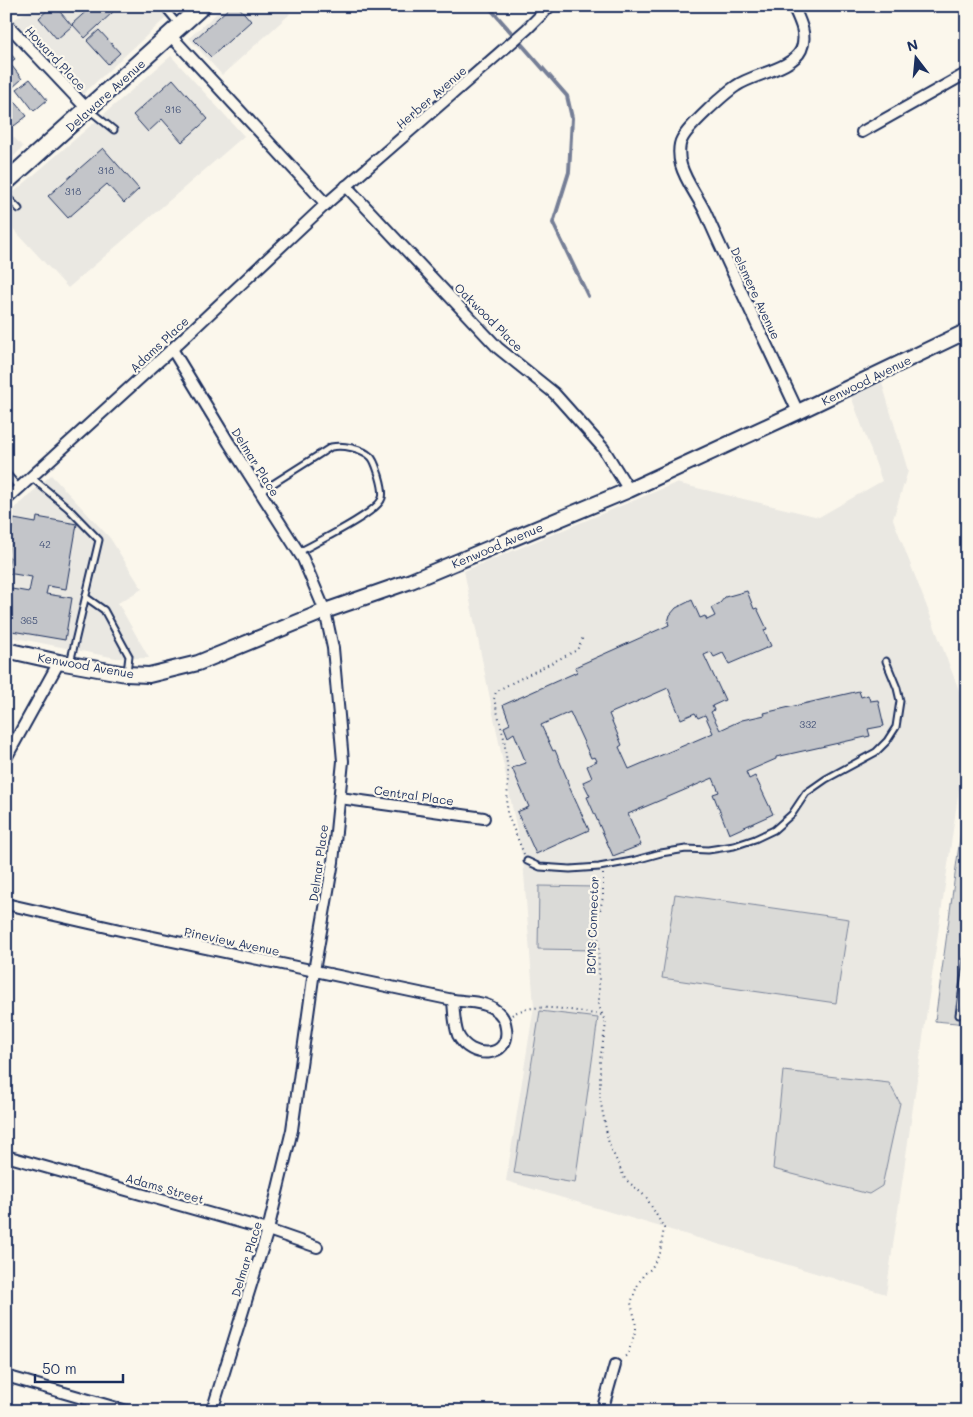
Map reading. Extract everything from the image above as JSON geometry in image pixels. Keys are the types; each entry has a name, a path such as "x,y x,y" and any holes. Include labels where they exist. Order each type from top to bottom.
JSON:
{"main road":[{"name":"Delaware Avenue","path":"6,182 202,6"}],"street":[{"name":"Herber Avenue","path":"326,204 527,29 550,6"},
{"name":"Delsmere Avenue","path":"793,6 804,32 801,50 795,58 736,86 704,115 681,140 679,153 681,166 706,212 798,412"},
{"name":"Howard Place","path":"6,23 88,110"},
{"path":"176,31 326,204"},
{"path":"862,132 967,72"},
{"name":"Oakwood Place","path":"346,186 498,348 554,393 603,448 629,490"},
{"name":"Adams Place","path":"6,500 172,349 326,204"},
{"name":"Kenwood Avenue","path":"6,650 127,674 149,675 198,663 325,611 411,581 629,490 967,331"},
{"name":"Delmar Place","path":"172,349 299,552 325,611 333,648 343,761 333,862 314,971 292,1130 268,1230 212,1411"},
{"path":"6,758 64,663"},
{"name":"Central Place","path":"340,798 484,818"},
{"name":"Pineview Avenue","path":"6,904 129,932 453,1000 485,1005 493,1008 505,1021"},
{"path":"453,1000 456,1028 463,1043 472,1050 488,1054 502,1047 507,1040 505,1021"},
{"name":"Adams Street","path":"6,1156 268,1230 317,1247"},
{"path":"602,1411 614,1365"},
{"path":"6,1376 127,1411"}],"lane":[{"path":"163,6 176,31"},
{"path":"88,110 114,130"},
{"path":"6,196 19,209"},
{"path":"260,492 331,447 352,447 371,457 381,483 382,497 378,505 362,517 299,552"},
{"path":"6,473 19,488"},
{"path":"31,477 68,508 100,540 86,598 64,663"},
{"path":"86,598 104,610 129,656 127,674"},
{"path":"527,861 540,867 570,869 602,866 632,861 661,852 708,850 734,846 774,830 792,814 806,793 826,779 876,752 887,741 896,727 900,701 897,688 886,662"},
{"path":"959,1015 967,959"}],"path":[{"path":"527,861 507,813 508,772 504,738 494,699 496,692 502,688 578,650 584,635"},
{"name":"BCMS Connector","path":"602,866 603,897 598,919 599,1006 606,1024 600,1060 600,1099 610,1144 624,1179 646,1197 664,1228 660,1253 651,1269 644,1274 637,1286 631,1303 636,1329 628,1354 614,1365"},
{"path":"505,1021 516,1012 534,1007 602,1015"}],"shaded area":[{"path":"36,6 179,6 83,94 13,20"},
{"path":"225,6 284,6 290,14 222,75 189,38"},
{"path":"171,56 244,136 68,288 6,221 6,199"},
{"path":"6,129 23,147 6,164"},
{"path":"882,383 908,471 893,519 967,711 967,733 886,1294 506,1181 534,1007 523,860 464,571 676,483 819,517 882,481 851,396"},
{"path":"51,475 110,538 142,589 118,603 149,658 116,658 6,636 6,516"},
{"path":"967,787 967,1024 935,1021"},
{"path":"539,886 595,887 594,950 538,949"},
{"path":"675,894 849,919 836,1003 662,978"},
{"path":"540,1011 598,1018 575,1183 514,1173"},
{"path":"783,1071 889,1083 900,1103 882,1186 869,1194 773,1169"}],"building":[{"path":"52,6 55,6 72,26 57,39 39,18"},
{"path":"92,6 107,6 113,12 85,38 72,24"},
{"path":"231,6 238,6 251,21 211,57 194,40"},
{"path":"99,30 120,53 108,64 87,41"},
{"path":"6,48 15,59 6,65"},
{"path":"12,66 22,79 12,88 6,81 6,71"},
{"path":"30,79 47,100 34,111 17,89"},
{"path":"173,79 208,119 182,142 162,119 148,132 133,115"},
{"path":"12,98 27,116 14,126 6,116 6,103"},
{"path":"103,148 139,189 124,203 107,184 68,218 48,196"},
{"path":"37,517 77,524 66,589 48,586 46,594 72,598 65,640 6,630 6,588 29,592 32,577 7,573 10,557 7,557 14,519 36,523"},
{"path":"747,591 754,609 757,608 767,629 764,630 771,646 729,664 723,653 714,657 711,652 704,655 725,700 712,706 714,710 711,712 720,730 742,720 765,715 764,713 859,691 861,697 868,695 870,701 878,700 884,726 868,729 870,736 776,757 776,759 746,772 749,779 755,776 773,814 729,834 713,794 719,792 713,778 628,814 641,845 613,856 587,797 590,796 583,782 592,778 587,766 597,761 595,757 591,758 570,712 541,725 553,751 555,750 589,830 536,854 517,812 529,807 512,768 526,763 514,733 508,737 504,727 510,724 503,705 577,672 575,667 669,625 670,615 676,608 692,600 700,618 705,616 707,620 715,616 711,608 720,603 725,597","holes":["668,688 681,719 695,713 698,718 705,715 713,733 629,769 619,747 622,745 609,714"]}],"waterway":[{"path":"488,6 567,96 572,118 569,172 553,223 588,296"}]}
